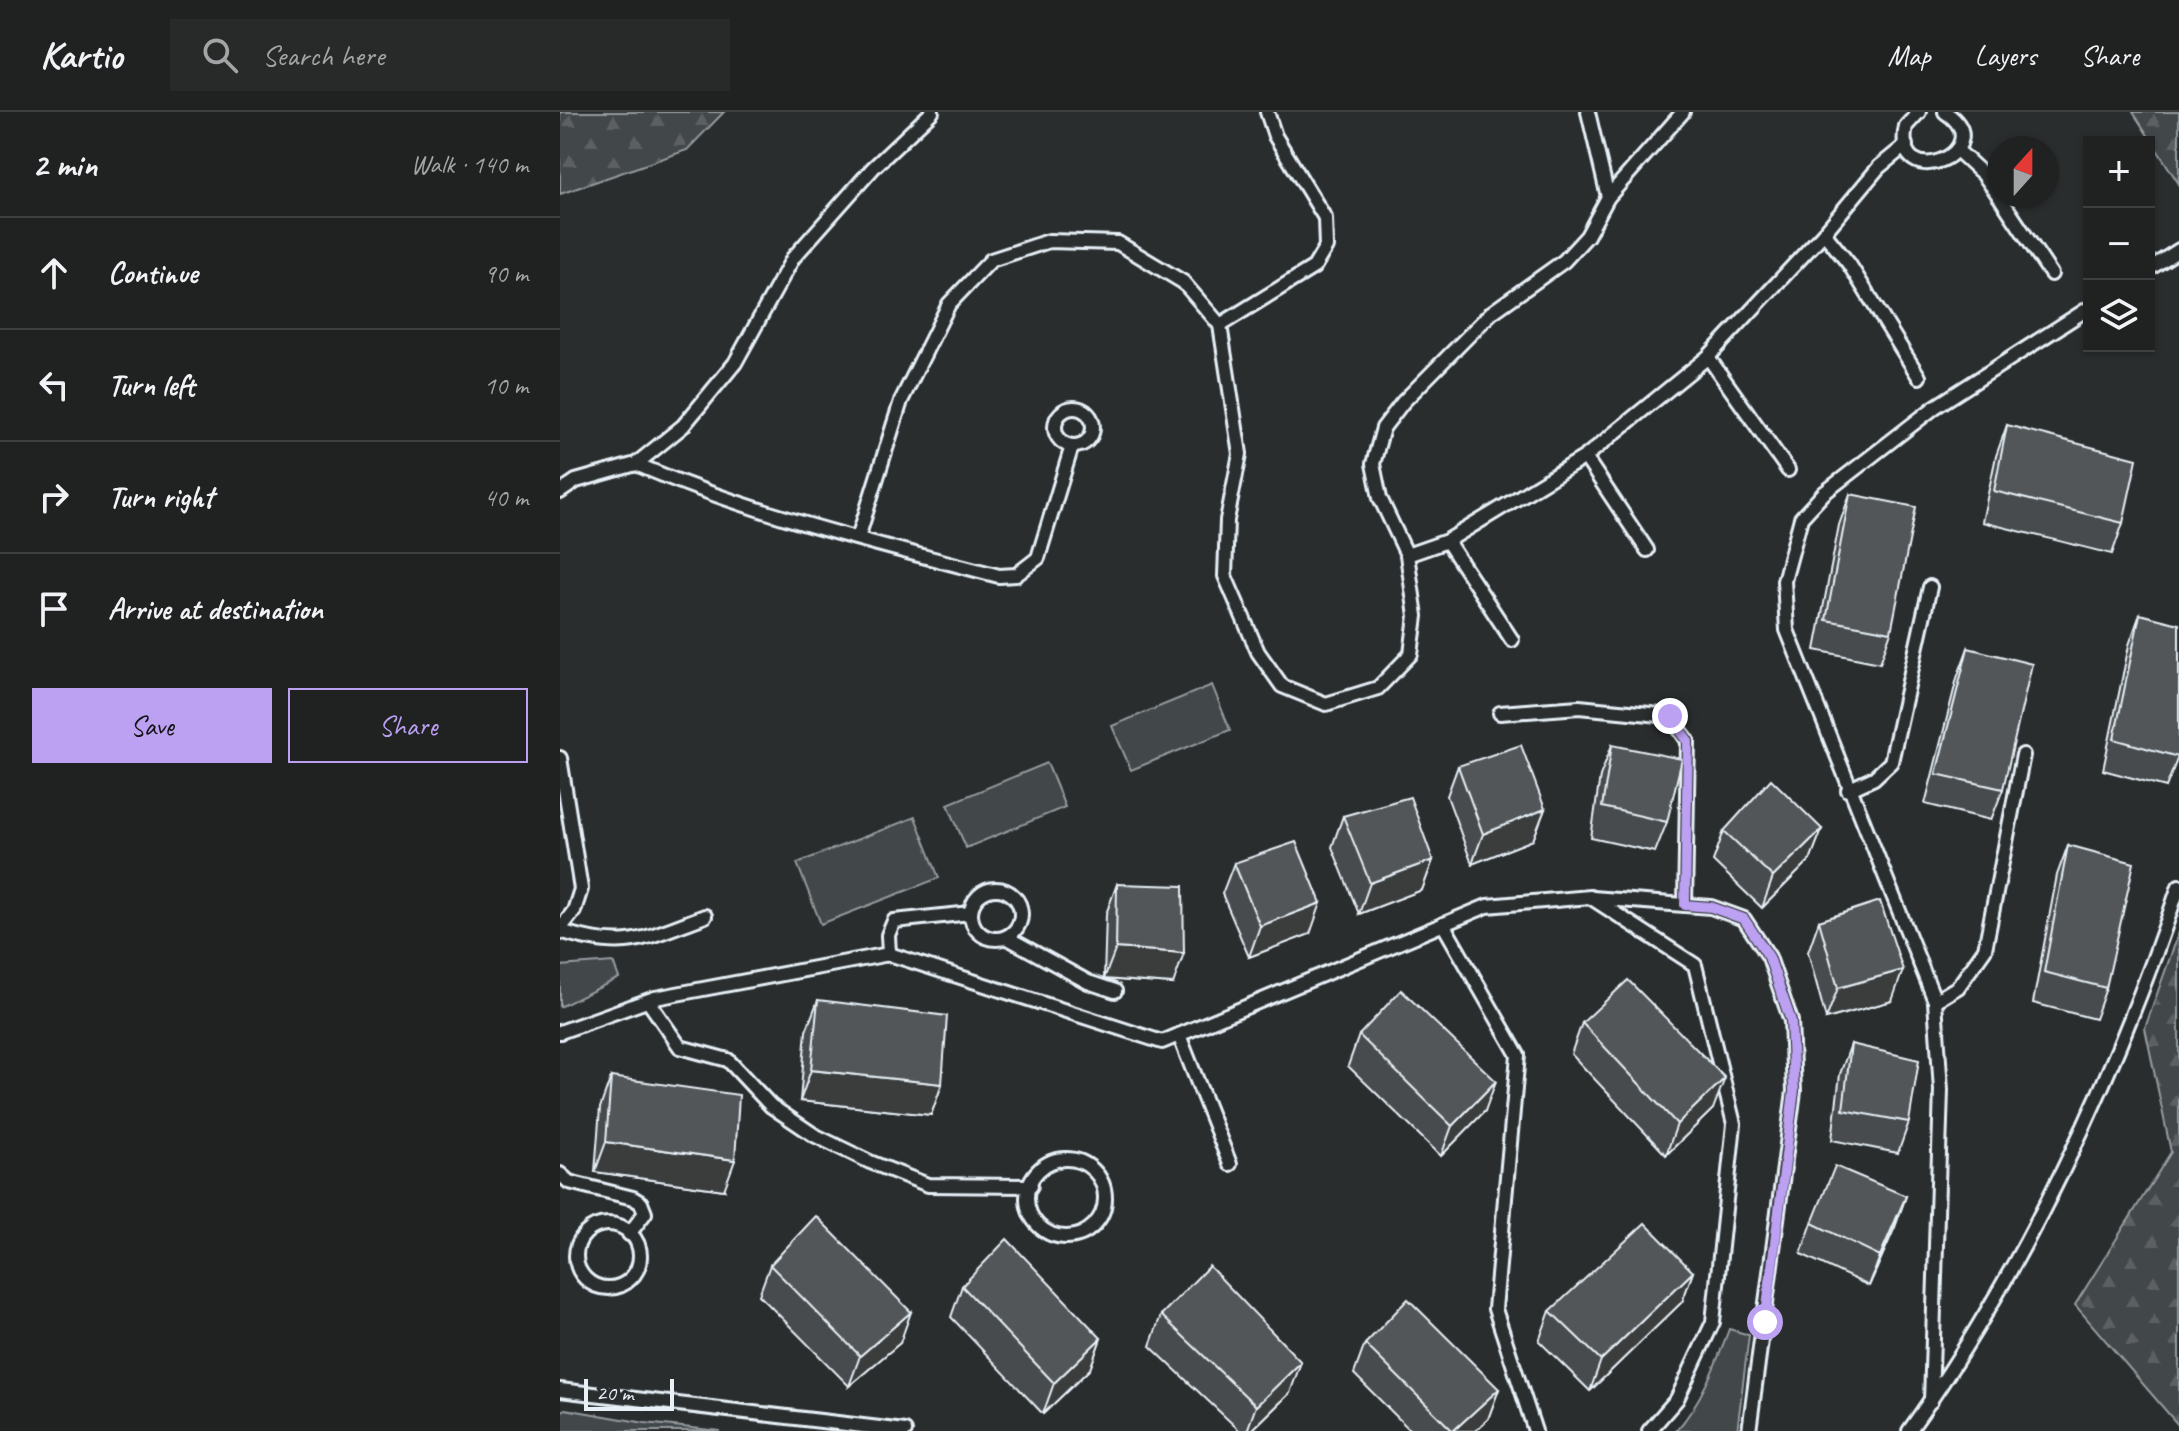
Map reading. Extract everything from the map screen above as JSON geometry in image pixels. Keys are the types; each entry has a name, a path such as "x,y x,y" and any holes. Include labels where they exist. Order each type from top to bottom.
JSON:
{"lane":[{"path":"560,492 576,481 636,464 683,426 735,363 793,258 873,168 932,112"},
{"path":"1220,325 1314,267 1326,247 1325,218 1275,136 1267,112"},
{"path":"1588,112 1608,197"},
{"path":"858,538 901,401 949,304 991,260 1049,241 1118,243 1183,282 1220,325 1240,454 1227,520 1225,576 1258,652 1282,686 1326,704 1378,688 1411,654 1416,616 1407,555 1380,498 1373,464 1383,428 1491,313 1564,261 1587,236 1608,197 1683,112"},
{"path":"1919,112 1906,126 1906,145 1909,153 1925,164 1943,162 1957,150 1960,132 1945,112"},
{"path":"1407,555 1447,541 1585,457 1708,357 1824,233 1879,167 1906,145"},
{"path":"1957,150 1987,179"},
{"path":"2007,208 2051,274"},
{"path":"1824,233 1849,264 1919,377"},
{"path":"2155,265 2179,250"},
{"path":"1931,1401 1941,1090 1935,1001 1848,790 1787,630 1784,581 1801,518 1824,493 1935,407 2083,312"},
{"path":"1708,357 1788,470"},
{"path":"636,464 683,484 858,538 999,576 1016,575 1038,558 1072,446"},
{"path":"1585,457 1647,550"},
{"path":"1447,541 1512,640"},
{"path":"1848,790 1874,778 1891,762 1930,587"},
{"path":"1500,713 1579,707 1670,716 1688,741 1685,905"},
{"path":"1935,1001 1958,987 1985,949 2023,755"},
{"path":"560,758 581,889 574,911 560,930 594,942 631,943 705,916"},
{"path":"1909,1431 1978,1332 2064,1163 2143,993 2179,886"},
{"path":"1006,937 1021,919 1019,903 1000,889 983,892 971,913 982,935 1006,937 1088,982 1115,991"},
{"path":"1590,897 1695,965 1734,1124 1713,1322 1677,1399 1649,1431"},
{"path":"560,1032 648,1001 889,954 1162,1042 1487,906 1590,897 1711,907 1744,919 1769,957 1791,1021 1794,1091 1749,1431"},
{"path":"889,954 888,935 894,921 971,913"},
{"path":"1443,924 1518,1055 1495,1309 1535,1431"},
{"path":"648,1001 680,1047 728,1060 771,1106 814,1135 928,1185 1031,1186"},
{"path":"1179,1035 1230,1164"},
{"path":"1069,1159 1081,1162 1100,1180 1104,1204 1100,1217 1081,1233 1056,1236 1035,1222 1029,1211 1026,1199 1031,1186 1034,1175 1044,1165 1069,1159"},
{"path":"560,1174 569,1182 633,1198 641,1203 645,1213 629,1234"},
{"path":"611,1224 629,1234 640,1251 637,1272 630,1280 611,1289 591,1283 582,1276 576,1256 577,1245 590,1228 611,1224"},
{"path":"560,1390 905,1431"}],"green space":[{"path":"560,112 724,112 687,150 560,194"},
{"path":"2133,112 2179,112 2179,184 2155,146 2155,136 2148,136"},
{"path":"1212,685 1230,730 1131,770 1112,726"},
{"path":"1047,763 1065,807 966,848 948,804"},
{"path":"915,817 939,878 821,924 797,863"},
{"path":"2179,932 2179,1426 2075,1305 2171,1152 2145,1028"},
{"path":"613,962 619,978 560,1007 560,966"},
{"path":"1729,1329 1749,1335 1737,1431 1676,1431 1700,1396"},
{"path":"565,1409 645,1423 720,1431 560,1431 560,1413"}],"building":[{"path":"2007,425 2137,459 2123,523 1994,491"},
{"path":"1850,494 1916,507 1891,632 1826,620"},
{"path":"2140,614 2179,624 2178,757 2114,739"},
{"path":"1968,648 2032,664 2003,789 1936,774"},
{"path":"1521,745 1545,809 1483,834 1458,766"},
{"path":"1612,745 1682,759 1667,822 1602,807"},
{"path":"1771,779 1822,829 1773,877 1724,831"},
{"path":"1410,797 1433,860 1370,883 1343,816"},
{"path":"1296,842 1321,903 1260,926 1234,863"},
{"path":"2068,845 2134,863 2106,988 2044,972"},
{"path":"1117,884 1183,886 1184,953 1116,948"},
{"path":"1880,901 1903,970 1838,988 1819,921"},
{"path":"1628,980 1725,1078 1677,1124 1582,1023"},
{"path":"1401,990 1496,1081 1452,1126 1359,1035"},
{"path":"818,1000 947,1016 942,1084 811,1070"},
{"path":"1851,1044 1919,1060 1909,1122 1843,1110"},
{"path":"611,1077 739,1095 735,1160 606,1142"},
{"path":"1835,1166 1906,1196 1880,1256 1812,1223"},
{"path":"816,1216 911,1312 860,1356 770,1265"},
{"path":"1645,1223 1693,1272 1601,1360 1550,1311"},
{"path":"1007,1239 1101,1338 1054,1383 962,1286"},
{"path":"1209,1266 1301,1362 1256,1406 1161,1315"},
{"path":"1408,1299 1499,1389 1453,1431 1365,1344"}],"route":[{"path":"1670,716 1688,741 1685,905 1711,907 1744,919 1769,957 1791,1021 1794,1091 1765,1322"}]}
